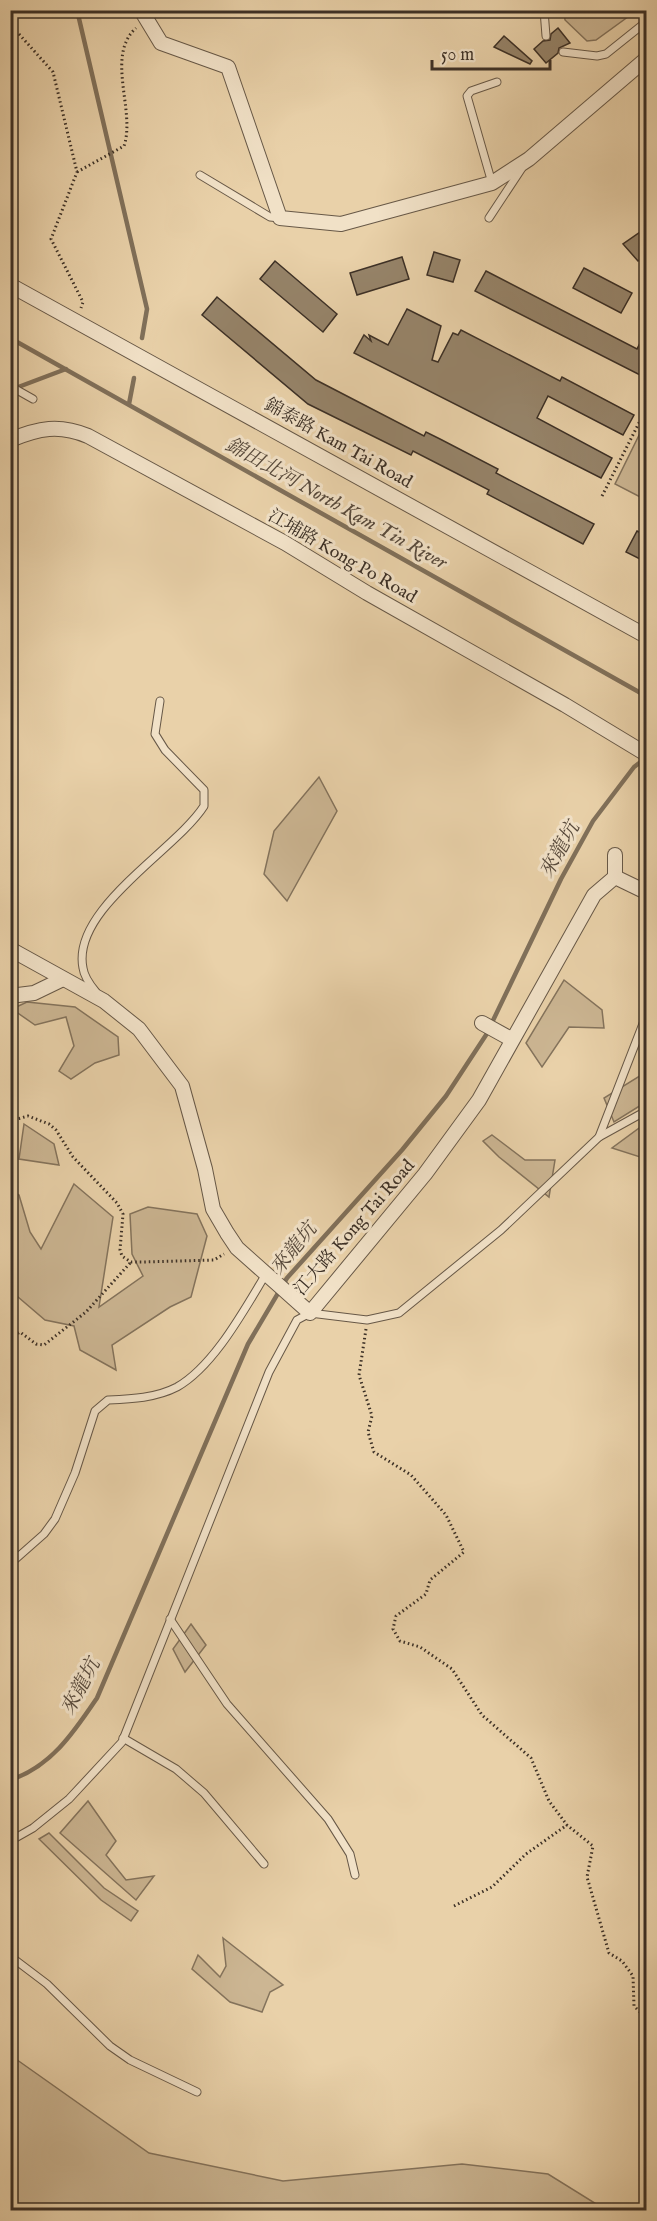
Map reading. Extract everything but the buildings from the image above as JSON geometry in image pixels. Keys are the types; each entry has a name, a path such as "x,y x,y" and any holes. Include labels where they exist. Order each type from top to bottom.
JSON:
{"street":[{"path":"144,15 161,43 228,67 280,218 341,224 492,183 528,159 646,59"},
{"name":"錦泰路 Kam Tai Road","path":"10,285 646,636"},
{"name":"江埔路 Kong Po Road","path":"10,440 54,427 65,428 88,436 285,543 646,754"},
{"path":"615,855 615,877 646,892"},
{"name":"江大路 Kong Tai Road","path":"10,948 63,980 104,1001 139,1029 182,1086 206,1169 213,1209 237,1248 310,1313 431,1167 479,1100 511,1039 594,895 615,877"},
{"path":"10,996 34,993 63,980"},
{"path":"482,1023 511,1039"}],"lane":[{"path":"544,10 546,36"},
{"path":"563,52 597,56 606,54 646,22"},
{"path":"492,183 467,96 471,91 497,82"},
{"path":"489,218 528,159"},
{"path":"200,175 270,217 280,218"},
{"path":"10,386 33,399"},
{"path":"104,1001 95,991 83,969 82,946 98,916 116,894 204,806 204,790 165,750 155,734 160,700"},
{"path":"599,1137 646,1016"},
{"path":"10,1841 33,1828 69,1799 123,1738 269,1372 297,1320 310,1313 367,1320 399,1313 501,1230 599,1137 646,1111"},
{"path":"10,1564 45,1534 55,1519 75,1473 90,1422 100,1404 108,1400 161,1394 177,1387 192,1375 270,1278"},
{"path":"170,1619 226,1704 328,1819 350,1854 355,1875"},
{"path":"123,1738 176,1769 204,1793 264,1864"},
{"path":"10,1956 47,1984 110,2046 130,2060 196,2091"}],"path":[{"path":"77,172 124,146 129,131 121,69 129,35 144,15"},
{"path":"10,24 53,72 77,172 51,239 83,302 74,320"},
{"path":"602,496 646,409"},
{"path":"10,1121 28,1116 49,1124 56,1130 79,1163 117,1203 123,1214 120,1250 122,1256 131,1262 214,1260 237,1248"},
{"path":"10,1338 20,1332 36,1344 44,1344 86,1312 131,1262"},
{"path":"367,1320 359,1375 372,1416 368,1432 374,1452 411,1475 446,1515 464,1552 430,1580 426,1594 396,1616 393,1629 400,1641 420,1647 452,1669 482,1715 531,1758 549,1801 567,1825 593,1846 587,1877 601,1929 609,1953 622,1961 633,1976 634,2006 646,2018"},
{"path":"454,1906 492,1887 526,1854 567,1825"}],"shaded area":[{"path":"564,10 636,11 596,40 587,41 565,20"},
{"path":"646,421 646,500 615,484"},
{"path":"319,777 337,811 287,901 264,874 274,831"},
{"path":"564,980 602,1010 604,1028 569,1027 542,1067 526,1043"},
{"path":"27,1002 75,1007 118,1037 119,1055 95,1063 71,1079 59,1071 74,1046 66,1017 35,1025 12,1009"},
{"path":"646,1072 646,1102 614,1122 604,1098"},
{"path":"646,1123 646,1150 640,1157 612,1148"},
{"path":"24,1124 54,1144 59,1165 19,1159"},
{"path":"492,1135 525,1160 555,1160 549,1197 499,1157 483,1141"},
{"path":"74,1184 113,1217 99,1307 143,1276 132,1254 130,1214 148,1207 197,1214 207,1236 191,1297 170,1307 112,1345 116,1370 80,1350 74,1326 45,1320 11,1291 11,1190 19,1195 30,1232 41,1249"},
{"path":"191,1624 206,1645 185,1672 173,1649"},
{"path":"88,1801 116,1841 106,1855 126,1880 154,1876 136,1900 60,1833"},
{"path":"49,1833 104,1888 138,1911 131,1921 101,1900 39,1839"},
{"path":"223,1938 283,1985 270,1992 262,2012 230,2002 192,1969 198,1955 220,1977 226,1966"},
{"path":"13,2057 149,2153 283,2181 462,2164 548,2174 606,2210 11,2210 10,2060"}],"waterway":[{"path":"77,10 147,309 142,338"},
{"name":"錦田北河 North Kam Tin River","path":"10,338 646,696"},
{"path":"13,389 66,369"},
{"path":"129,404 134,378"},
{"name":"來龍坑","path":"10,1780 38,1766 60,1747 97,1698 248,1344 287,1278 402,1150 446,1096 486,1035 561,879 593,821 634,767 646,758"}]}
